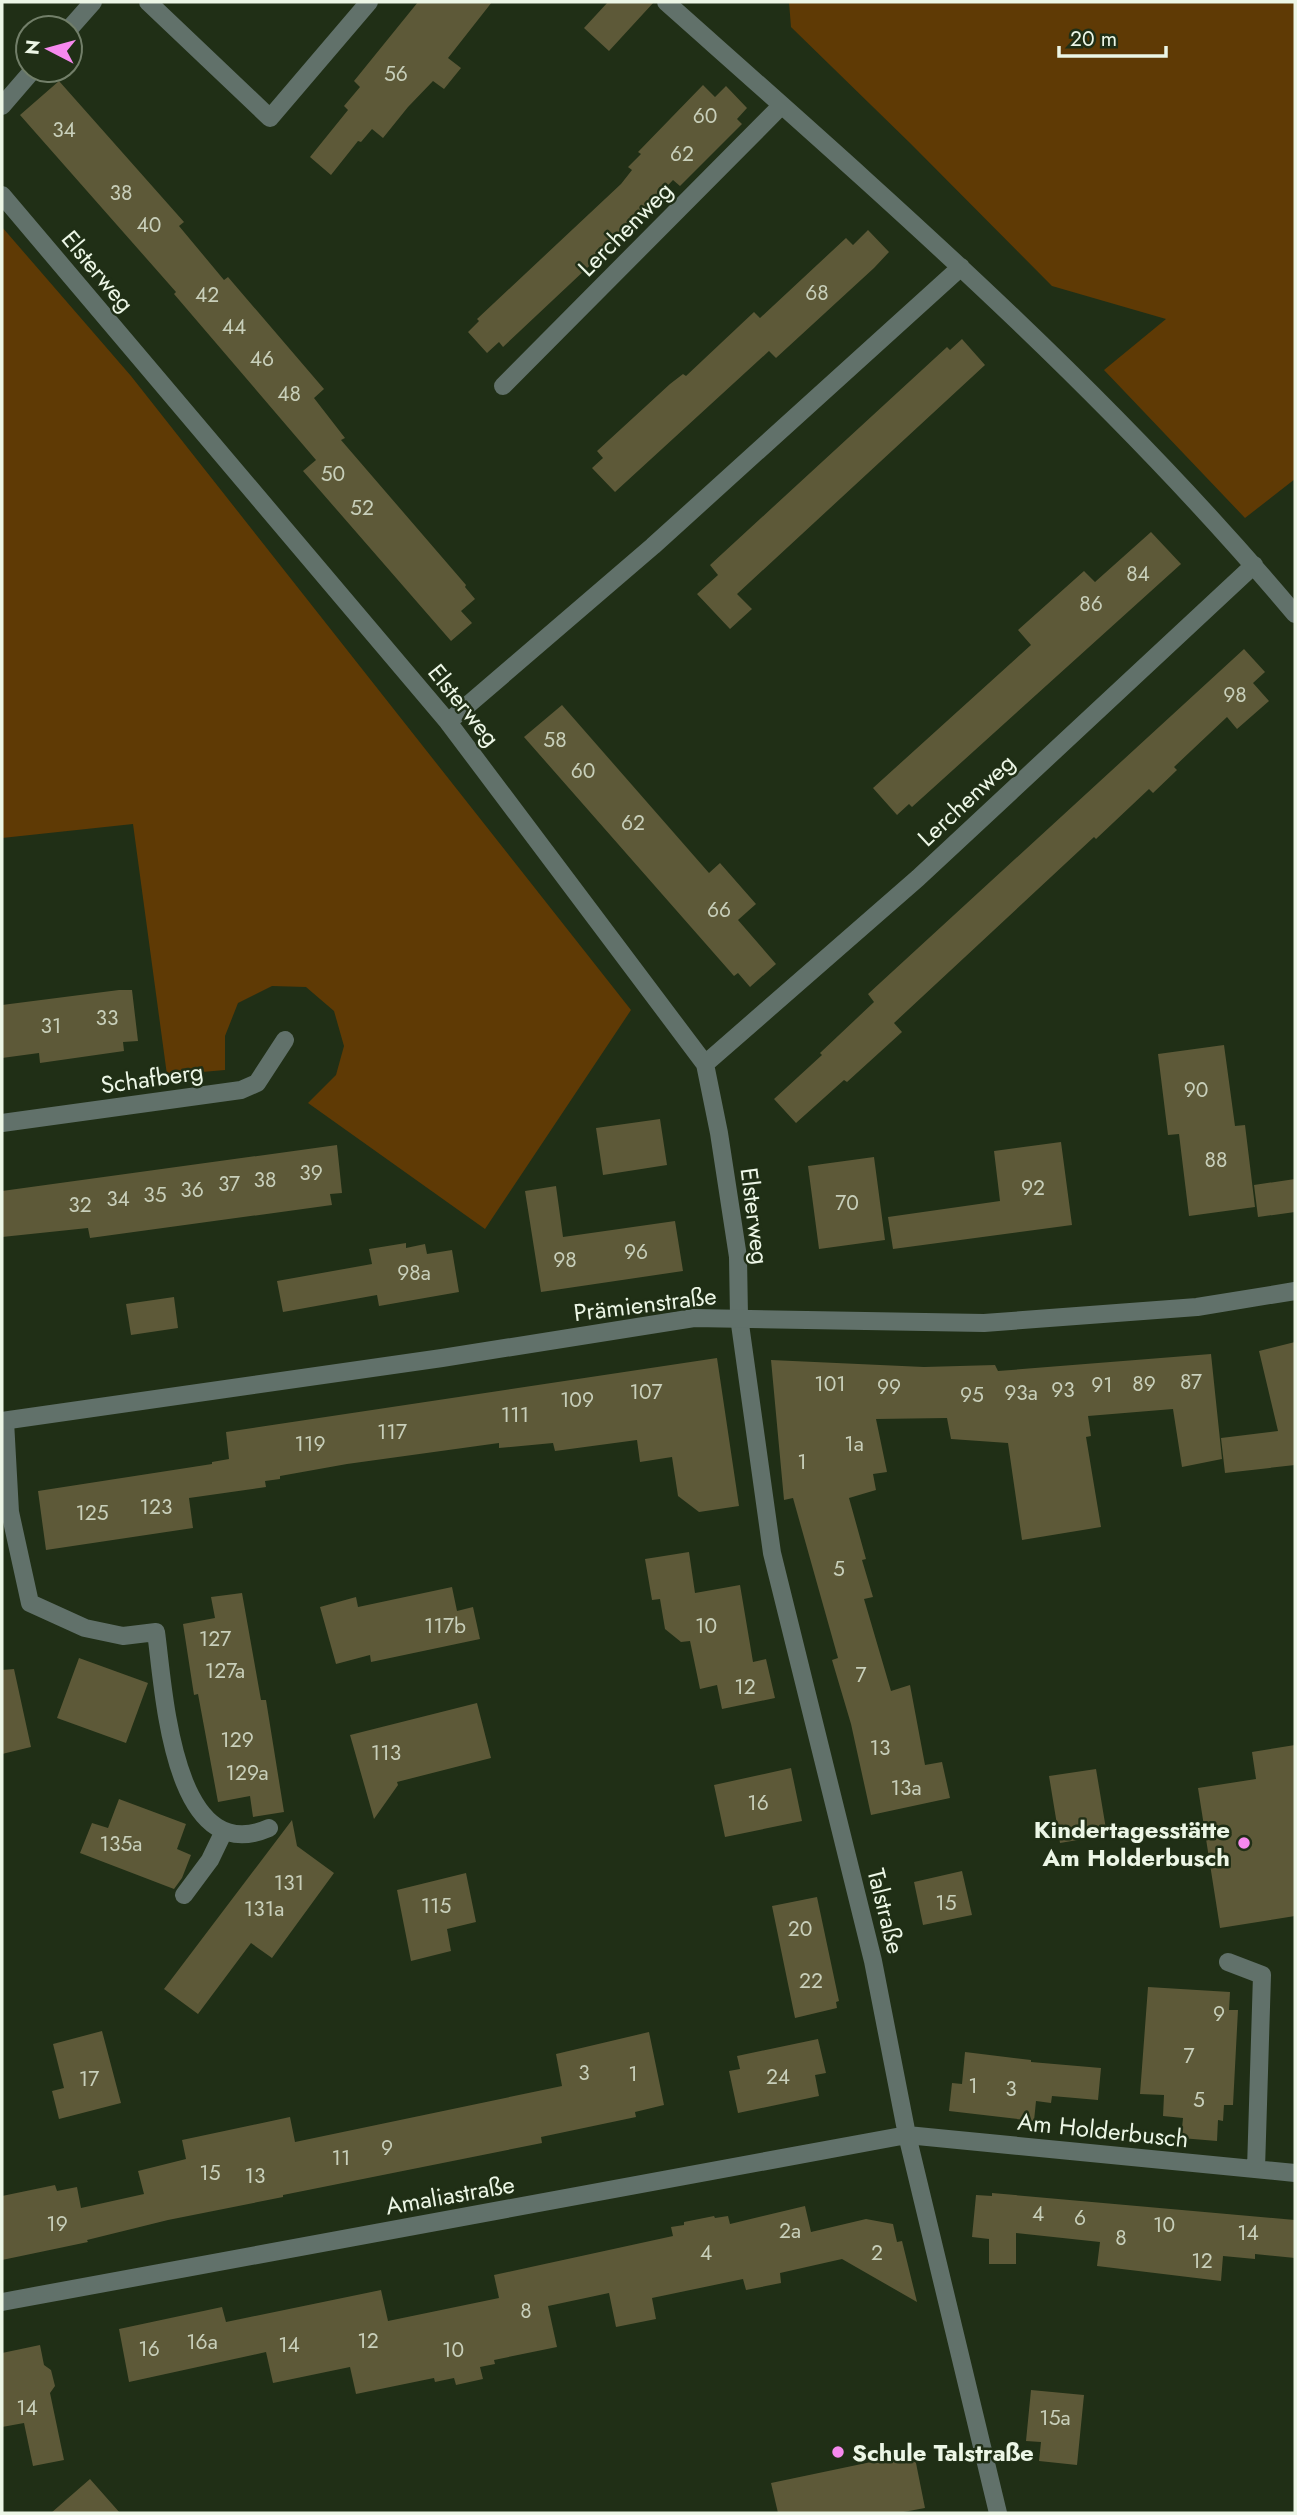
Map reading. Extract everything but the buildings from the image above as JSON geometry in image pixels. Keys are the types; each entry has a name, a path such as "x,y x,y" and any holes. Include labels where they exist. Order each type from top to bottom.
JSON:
{"street":[{"path":"148,2 270,118 369,2"},
{"path":"666,2 868,180 1115,414 1254,565 1295,614"},
{"path":"2,106 21,84"},
{"name":"Lerchenweg","path":"503,386 781,106"},
{"name":"Elsterweg","path":"2,195 448,722 705,1064 719,1133 738,1257 739,1317"},
{"path":"448,722 645,553 961,267"},
{"name":"Lerchenweg","path":"705,1064 918,878 1254,565"},
{"name":"Schafberg","path":"2,1123 241,1090 257,1083 285,1040"},
{"name":"Prämienstraße","path":"224,1831 207,1819 193,1803 178,1767 156,1632 123,1636 85,1628 30,1603 10,1512 4,1421 442,1358 674,1320 739,1317 804,1321 984,1323 1197,1307 1295,1291"},
{"name":"Talstraße","path":"739,1317 772,1553 873,1961 907,2135 998,2513"},
{"path":"184,1895 210,1860 224,1831 247,1834 269,1828"},
{"path":"1228,1962 1262,1975 1256,2169"},
{"name":"Am Holderbusch","path":"907,2135 1295,2173"},
{"name":"Amaliastraße","path":"2,2302 907,2135"}],"shaded area":[{"path":"789,2 1295,2 1295,479 1245,518 1104,370 1166,319 1052,286 791,27"},
{"path":"2,227 131,376 631,1010 485,1229 308,1103 336,1075 344,1046 334,1011 306,987 272,986 238,1003 225,1036 225,1070 167,1075 133,824 2,838"}],"place":[{"name":"Kindertagesstätte Am Holderbusch","path":"1244,1843"},
{"name":"Schule Talstraße","path":"838,2452"}]}
